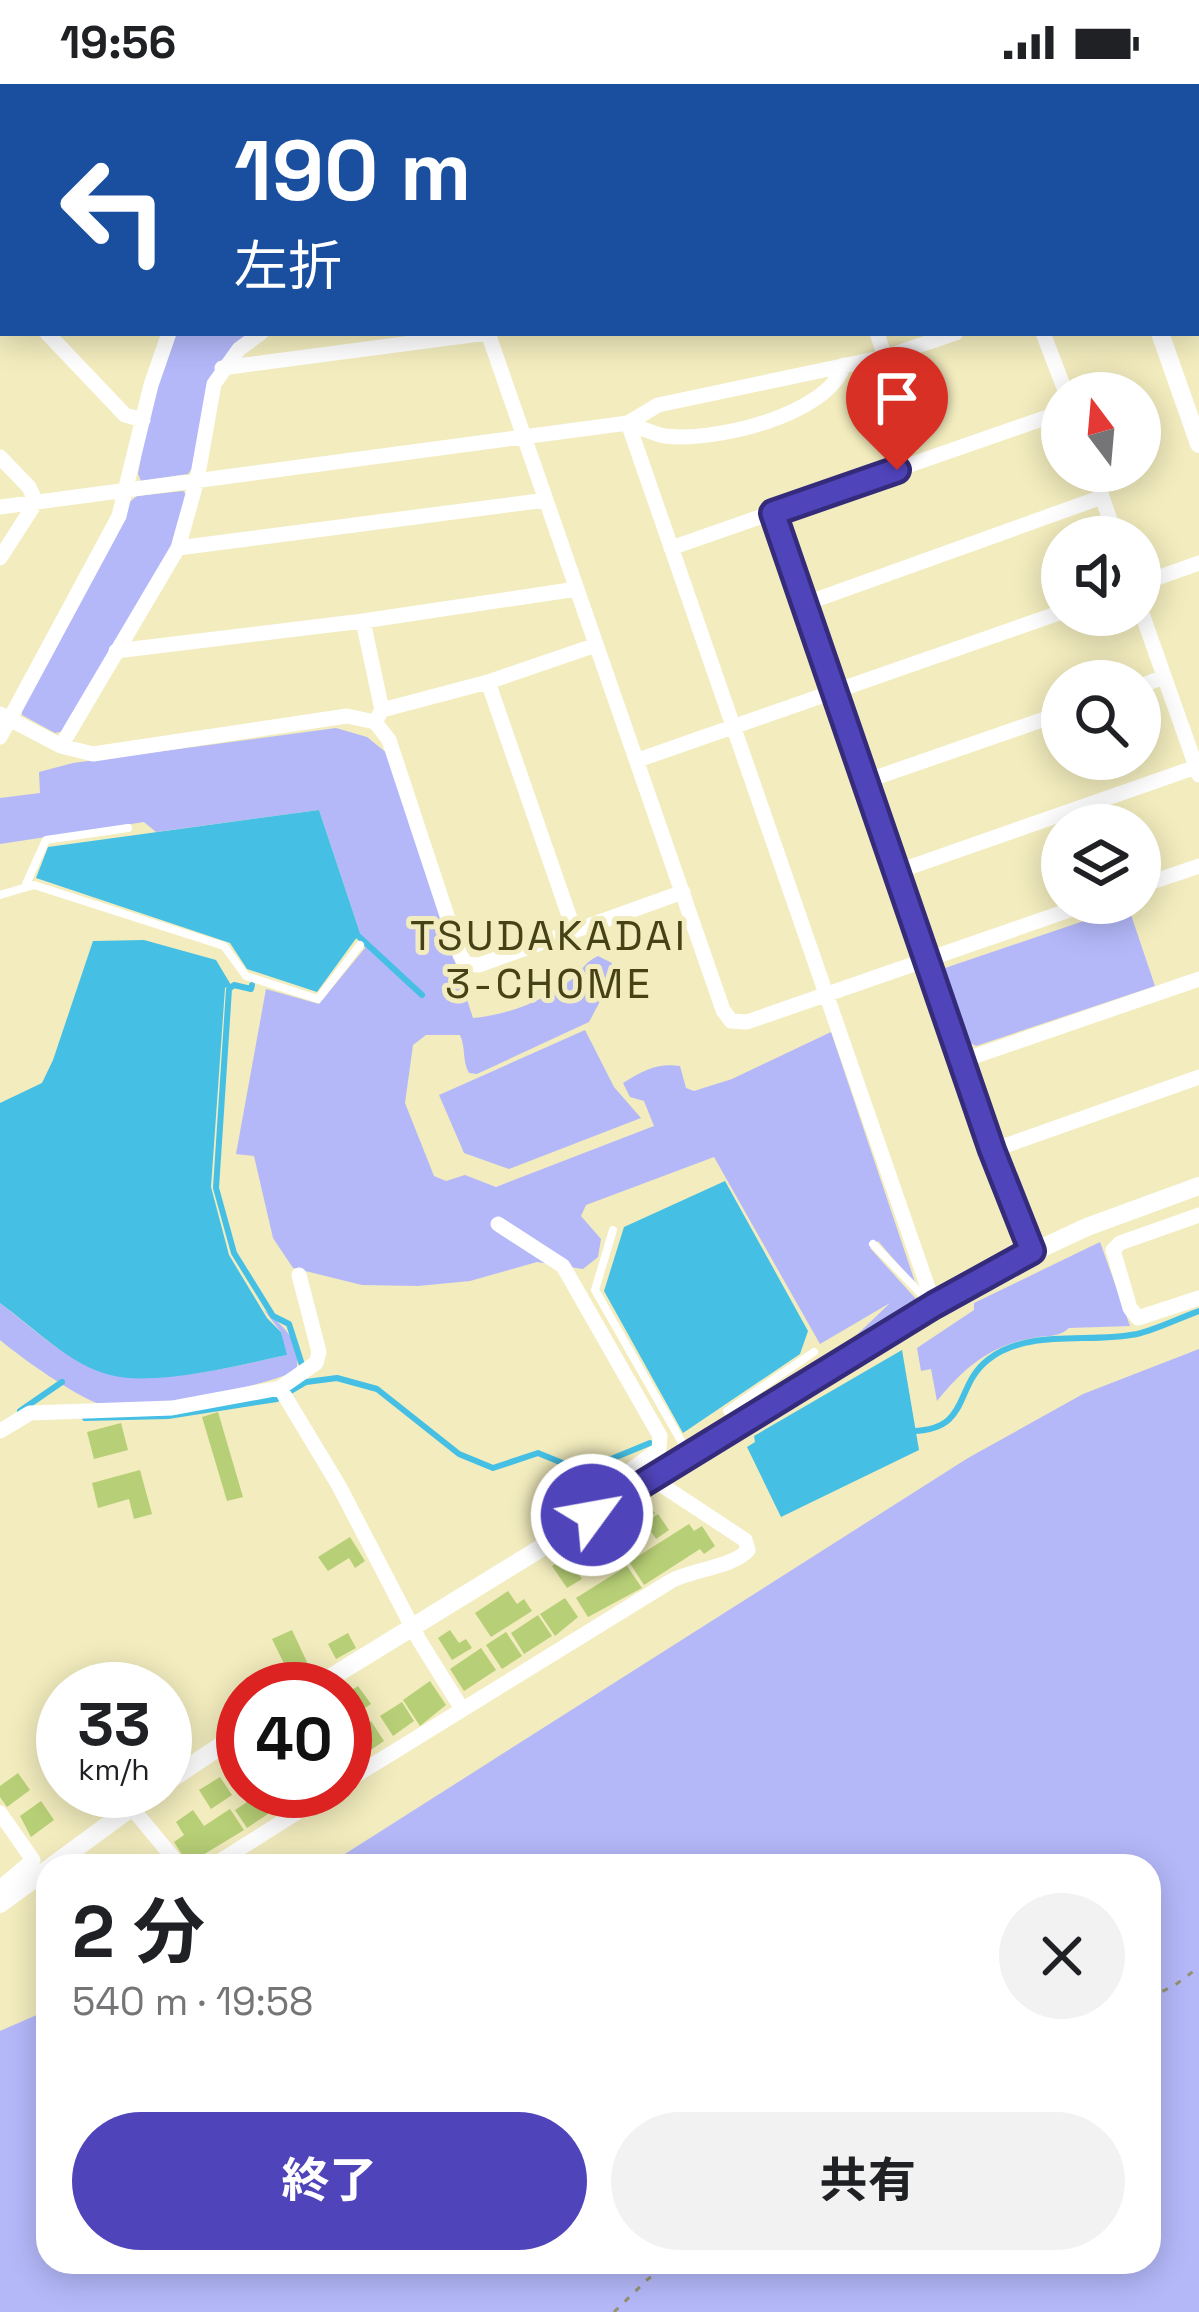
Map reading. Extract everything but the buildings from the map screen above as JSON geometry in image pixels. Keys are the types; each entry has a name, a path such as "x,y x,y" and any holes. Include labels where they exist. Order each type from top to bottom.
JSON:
{"street":[{"path":"50,336 125,415 142,420"},
{"path":"0,737 3,717 119,516 122,491 169,336"},
{"path":"61,746 178,548 197,480 214,384 222,368 258,336"},
{"path":"222,368 464,336"},
{"path":"488,336 731,1022 748,1022 1041,920"},
{"path":"878,336 885,357"},
{"path":"0,507 628,423 658,405 885,357 947,336"},
{"path":"1044,336 1058,372"},
{"path":"1161,336 1199,444"},
{"path":"628,423 663,436 740,430 818,397 838,382 844,365"},
{"path":"671,548 1041,419"},
{"path":"628,423 934,1305"},
{"path":"0,457 36,502"},
{"path":"1100,492 1108,516"},
{"path":"804,604 1102,497"},
{"path":"178,548 546,500"},
{"path":"0,558 36,502"},
{"path":"773,513 992,1150 1032,1251"},
{"path":"1161,577 1199,563"},
{"path":"116,651 577,589"},
{"path":"638,760 1041,619"},
{"path":"362,621 378,716 466,964 479,965 683,892"},
{"path":"896,872 1198,771 1150,636"},
{"path":"3,717 61,746 92,754 347,716 378,716 596,645"},
{"path":"488,682 574,930"},
{"path":"866,781 1041,720"},
{"path":"1161,879 1199,866"},
{"path":"962,1061 1199,979"},
{"path":"992,1150 1199,1077"},
{"path":"356,1662 934,1305 1032,1251 1199,1186"},
{"path":"1199,1215 1120,1243 1113,1250 1130,1308 1138,1318 1199,1298"},
{"path":"498,1224 563,1266 660,1436 659,1449 627,1473 624,1482 629,1492"},
{"path":"0,1431 30,1413 172,1408 283,1393 316,1363 319,1352 299,1275"},
{"path":"283,1393 462,1709"},
{"path":"372,1765 689,1571 742,1558 748,1550 745,1540 651,1478"},
{"path":"0,1813 32,1861 1,1896"},
{"path":"68,1854 116,1818"},
{"path":"140,1818 170,1854"},
{"path":"231,1854 288,1818"},
{"path":"1,1896 36,1875"}],"lane":[{"path":"0,896 26,884 46,840 128,829"},
{"path":"26,884 224,946 246,976 318,999 360,945"},
{"path":"613,1230 595,1290 688,1454"},
{"path":"873,1244 934,1305"},
{"path":"736,1426 727,1411 814,1352"}],"path":[{"path":"1161,1992 1199,1966"},
{"path":"614,2312 654,2274"}],"shaded area":[{"path":"175,336 248,336 218,364 188,474 141,481 138,474 147,420"},
{"path":"183,491 189,497 174,547 64,731 55,733 22,715 127,504 137,496"},
{"path":"336,728 367,737 388,754 473,1018 537,1000 571,980 598,956 612,963 613,977 589,1022 477,1074 469,1073 460,1035 426,1035 413,1045 405,1103 434,1176 446,1181 465,1175 496,1187 654,1126 644,1101 630,1097 623,1083 643,1072 680,1066 686,1088 694,1091 732,1079 831,1032 916,1285 878,1241 870,1248 916,1299 915,1304 840,1351 890,1303 820,1344 714,1157 586,1205 581,1216 601,1239 598,1257 583,1269 537,1262 470,1281 418,1286 362,1285 293,1268 273,1238 254,1156 236,1154 266,989 319,1004 365,948 319,810 156,832 144,822 0,844 0,798 40,793 39,772 73,763"},
{"path":"319,810 360,933 317,992 247,969 230,943 36,878 48,847"},
{"path":"1075,924 1134,924 1155,986 976,1046 965,1040 942,973 945,968"},
{"path":"144,940 216,960 231,985 225,988 211,1187 229,1255 267,1318 281,1332 287,1355 174,1377 110,1375 66,1354 0,1303 0,1103 42,1083 93,941"},
{"path":"585,1030 614,1087 641,1118 509,1169 464,1153 439,1095"},
{"path":"725,1181 808,1331 800,1354 683,1433 604,1291 624,1227"},
{"path":"1100,1242 1130,1326 1069,1328 1004,1346 967,1369 937,1401 931,1369 921,1371 917,1348 974,1310 974,1303"},
{"path":"0,1303 76,1359 101,1369 153,1376 207,1372 286,1355 281,1332 264,1310 294,1343 296,1371 200,1397 144,1406 103,1405 65,1386 0,1340"},
{"path":"1199,1349 1199,2312 0,2312 0,2031 36,2015 36,2274 1161,2274 1161,1854 345,1854 968,1458 1083,1394"},
{"path":"902,1350 919,1450 781,1517 747,1447 755,1442 754,1436"}],"waterway":[{"path":"355,933 422,995"},
{"path":"252,985 251,989 234,985 229,989 216,1188 234,1253 273,1316 289,1324 303,1368"},
{"path":"913,1431 945,1423 978,1370 1005,1349 1041,1340 1137,1334 1199,1311"},
{"path":"85,1418 168,1416 277,1399 306,1382 337,1378 377,1389 459,1454 493,1468 538,1453 582,1471 650,1443"},
{"path":"20,1411 62,1382"}],"district":[{"name":"TSUDAKADAI 3-CHOME","path":"549,959"}],"route":[{"path":"592,1515 934,1305 1032,1251 992,1150 773,513 897,470"}]}
